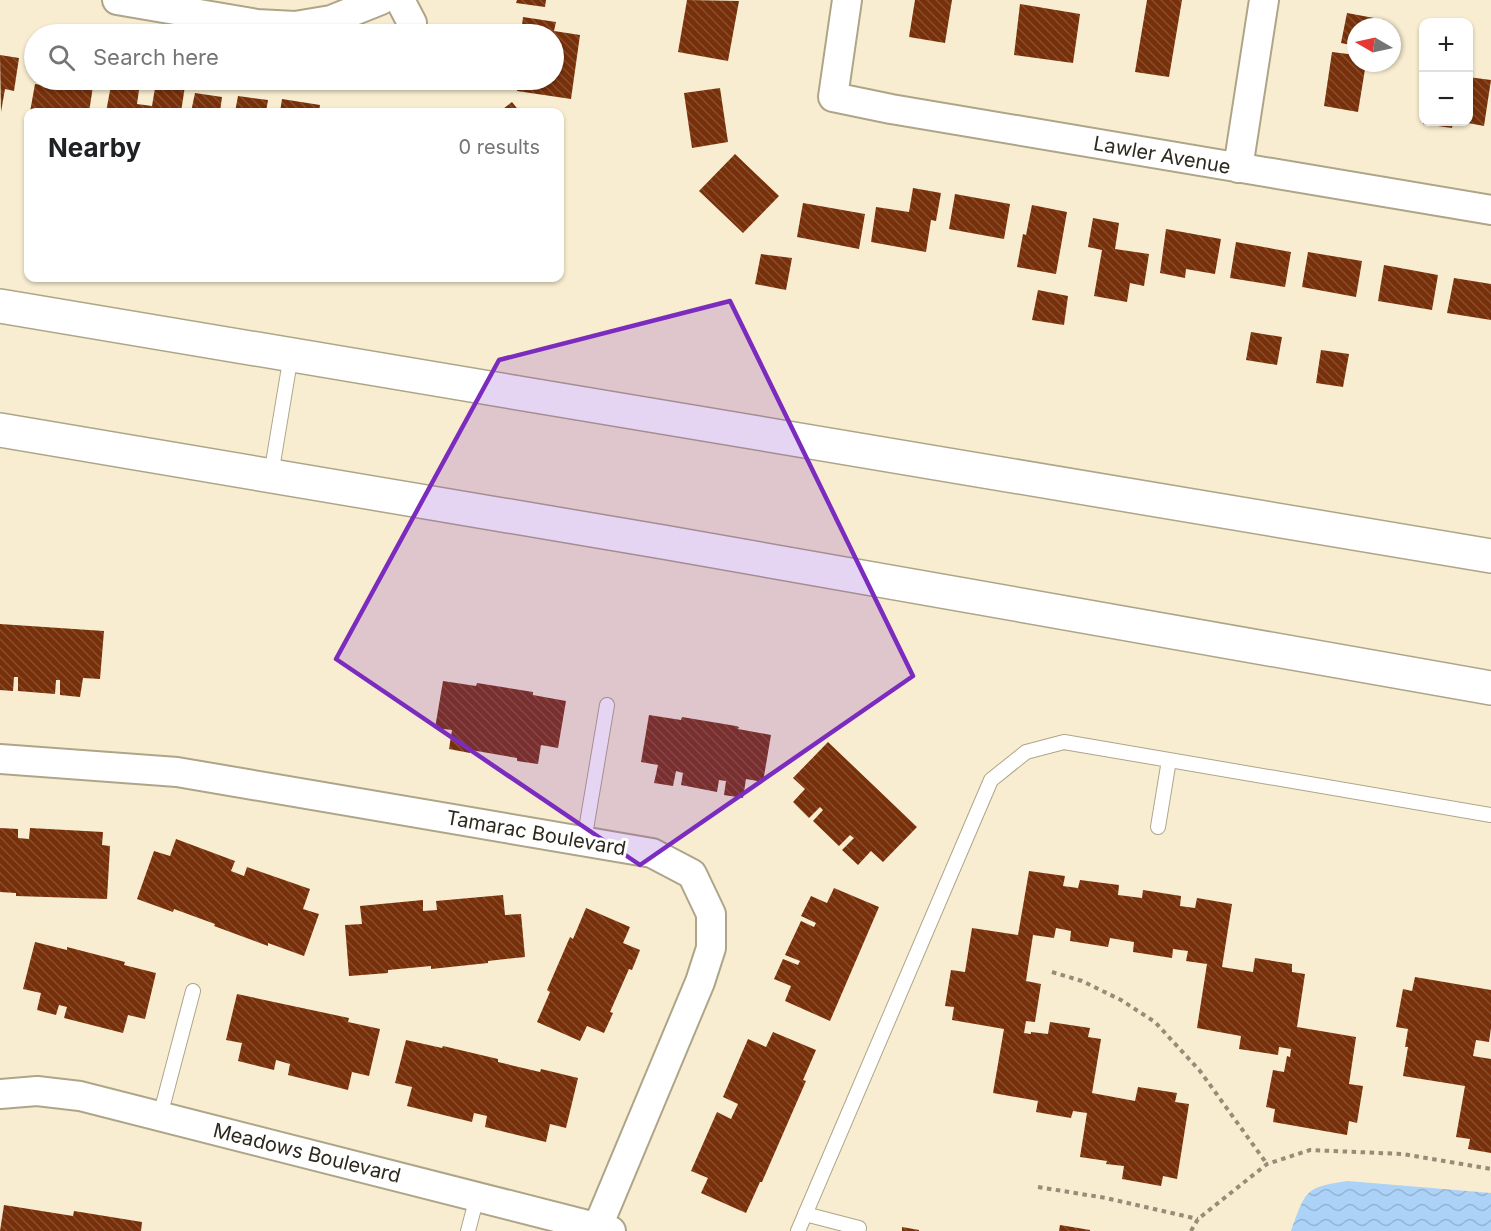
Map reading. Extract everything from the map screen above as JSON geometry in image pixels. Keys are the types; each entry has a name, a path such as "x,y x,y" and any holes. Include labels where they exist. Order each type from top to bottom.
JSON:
{"highway":[{"path":"0,306 1491,556"},
{"path":"0,430 271,475 1491,688"},
{"path":"1104,492 1264,502 1491,536"}],"street":[{"path":"117,0 260,24"},
{"name":"Lawler Avenue","path":"847,0 833,97 1491,210"},
{"path":"1238,168 1264,0"},
{"path":"315,24 371,4"},
{"name":"Tamarac Boulevard","path":"0,759 177,772 652,853 692,874 711,914 711,948 700,982 604,1229"},
{"name":"Meadows Boulevard","path":"0,1094 37,1091 80,1096 604,1229"}],"lane":[{"path":"271,475 291,355"},
{"path":"584,842 607,705"},
{"path":"798,1231 992,780 1026,752 1064,742 1491,815"},
{"path":"1158,827 1169,760"},
{"path":"160,1116 193,991"},
{"path":"468,1231 477,1197"},
{"path":"805,1214 859,1228"}],"path":[{"path":"1052,972 1082,981 1121,1000 1155,1022 1200,1071 1267,1164"},
{"path":"1191,1231 1198,1219 1267,1164 1311,1150 1403,1154 1491,1169"},
{"path":"1038,1187 1106,1198 1198,1219"}],"highlighted area":[{"path":"730,301 913,676 640,865 336,659 499,360"}],"water":[{"path":"1348,1181 1491,1193 1491,1231 1291,1231 1300,1207 1309,1193 1323,1186"}],"building":[{"path":"517,0 546,0 545,7 516,3"},
{"path":"687,0 739,1 728,61 678,52"},
{"path":"915,0 952,0 945,43 909,37"},
{"path":"1147,0 1182,0 1169,77 1135,72"},
{"path":"1020,4 1080,14 1073,63 1014,55"},
{"path":"1347,13 1374,18 1347,18 1347,44 1341,43"},
{"path":"523,17 556,22 556,24 522,24"},
{"path":"564,33 580,35 571,99 517,91 564,90"},
{"path":"1332,52 1347,54 1347,72 1365,72 1358,112 1324,106"},
{"path":"0,55 19,58 14,91 5,89 1,112"},
{"path":"1473,78 1491,80 1484,126 1473,124"},
{"path":"720,88 728,142 692,148 684,93"},
{"path":"34,90 92,90 90,108 31,108"},
{"path":"110,90 139,90 137,104 152,106 155,90 184,90 182,108 107,108"},
{"path":"195,93 222,97 221,108 192,108"},
{"path":"238,96 268,100 267,108 236,108"},
{"path":"282,99 320,105 320,108 281,108"},
{"path":"512,102 517,108 504,108"},
{"path":"735,154 779,196 743,233 699,191"},
{"path":"913,188 941,193 936,221 931,220 926,252 871,242 876,207 909,212"},
{"path":"955,194 1010,204 1004,239 949,229"},
{"path":"803,203 865,214 859,249 797,237"},
{"path":"1032,205 1067,212 1056,274 1017,267 1023,234 1026,235"},
{"path":"1093,218 1119,223 1115,249 1149,254 1144,286 1130,283 1127,302 1094,296 1102,250 1088,247"},
{"path":"1166,229 1221,239 1215,274 1186,269 1185,278 1160,273"},
{"path":"1236,242 1291,252 1285,287 1230,278"},
{"path":"1308,252 1362,261 1356,297 1302,287"},
{"path":"761,254 792,258 786,290 755,284"},
{"path":"1384,265 1438,275 1432,310 1378,301"},
{"path":"1454,278 1491,284 1491,320 1447,313"},
{"path":"1038,290 1068,296 1064,325 1032,320"},
{"path":"1251,332 1282,337 1277,365 1246,360"},
{"path":"1321,350 1349,354 1343,387 1316,383"},
{"path":"0,624 104,631 100,679 83,678 80,697 60,695 60,680 56,680 55,694 18,691 18,677 14,677 13,691 0,690"},
{"path":"443,681 476,686 477,683 533,692 533,695 566,701 558,748 541,745 538,764 471,750 470,753 449,749 452,730 435,728"},
{"path":"649,715 681,720 682,717 736,726 739,727 738,729 771,735 763,782 746,779 743,798 724,795 726,781 719,780 717,792 681,785 683,773 676,771 673,786 654,783 658,765 641,762"},
{"path":"828,742 917,827 883,862 871,851 858,865 842,850 854,838 850,835 839,846 813,821 823,810 820,807 809,818 793,802 805,789 793,778"},
{"path":"0,828 18,829 18,838 29,839 30,828 103,832 102,845 110,846 107,899 16,896 16,893 0,892"},
{"path":"176,839 235,861 231,871 244,876 247,867 310,889 303,909 319,914 304,956 268,943 268,946 174,909 173,912 137,899 154,851 170,856"},
{"path":"1029,871 1065,876 1063,886 1078,888 1080,880 1119,885 1118,895 1142,898 1143,890 1181,896 1180,906 1195,908 1197,898 1232,904 1222,967 1253,972 1255,958 1292,964 1292,972 1305,974 1297,1027 1356,1037 1349,1084 1363,1086 1357,1123 1349,1121 1347,1135 1273,1122 1275,1109 1266,1107 1273,1070 1284,1072 1291,1049 1279,1047 1278,1055 1239,1049 1241,1036 1197,1028 1207,964 1186,961 1188,951 1173,949 1172,958 1133,952 1134,942 1110,938 1108,947 1070,941 1071,931 1056,928 1054,938 1033,935 1026,981 1041,984 1035,1022 1026,1021 1024,1033 1048,1034 1050,1022 1090,1028 1088,1037 1101,1039 1092,1093 1135,1101 1138,1087 1177,1093 1175,1102 1189,1104 1177,1179 1163,1176 1161,1186 1122,1179 1124,1166 1080,1157 1087,1113 1073,1111 1071,1118 1036,1112 1038,1101 993,1093 1004,1029 952,1020 954,1007 945,1006 951,970 965,972 972,928 1018,935"},
{"path":"834,888 879,907 830,1021 785,1001 791,986 774,979 783,959 798,965 800,961 785,955 801,921 814,927 816,923 801,916 811,896 827,903"},
{"path":"503,895 505,915 521,914 525,957 488,961 488,963 431,969 431,966 388,970 388,973 349,976 345,925 362,924 360,906 423,900 423,911 437,910 436,901"},
{"path":"586,908 630,927 623,943 640,950 610,1012 613,1013 604,1033 587,1026 580,1041 537,1022 550,992 547,990 570,937 573,939"},
{"path":"35,942 67,950 67,947 125,962 124,965 156,973 145,1019 128,1015 123,1033 64,1018 67,1007 59,1005 56,1015 37,1010 41,993 23,989"},
{"path":"1415,977 1491,990 1489,1042 1476,1040 1473,1056 1491,1059 1491,1153 1468,1149 1470,1139 1456,1137 1465,1086 1403,1076 1408,1047 1405,1047 1408,1029 1396,1027 1403,989 1412,991"},
{"path":"237,994 349,1018 348,1022 380,1029 369,1076 352,1072 348,1090 288,1075 290,1064 276,1060 274,1070 238,1061 242,1043 226,1040"},
{"path":"773,1032 816,1050 803,1080 806,1081 746,1213 701,1193 708,1178 691,1171 717,1112 731,1119 738,1104 723,1097 748,1039 766,1047"},
{"path":"406,1040 498,1059 498,1062 540,1072 541,1069 578,1078 566,1128 550,1124 546,1142 485,1127 487,1116 474,1113 472,1122 407,1106 412,1087 395,1083"},
{"path":"4,1205 73,1216 74,1211 142,1222 141,1231 0,1231"},
{"path":"1060,1225 1090,1230 1090,1231 1059,1231"},
{"path":"902,1227 919,1230 919,1231 902,1231"}]}
